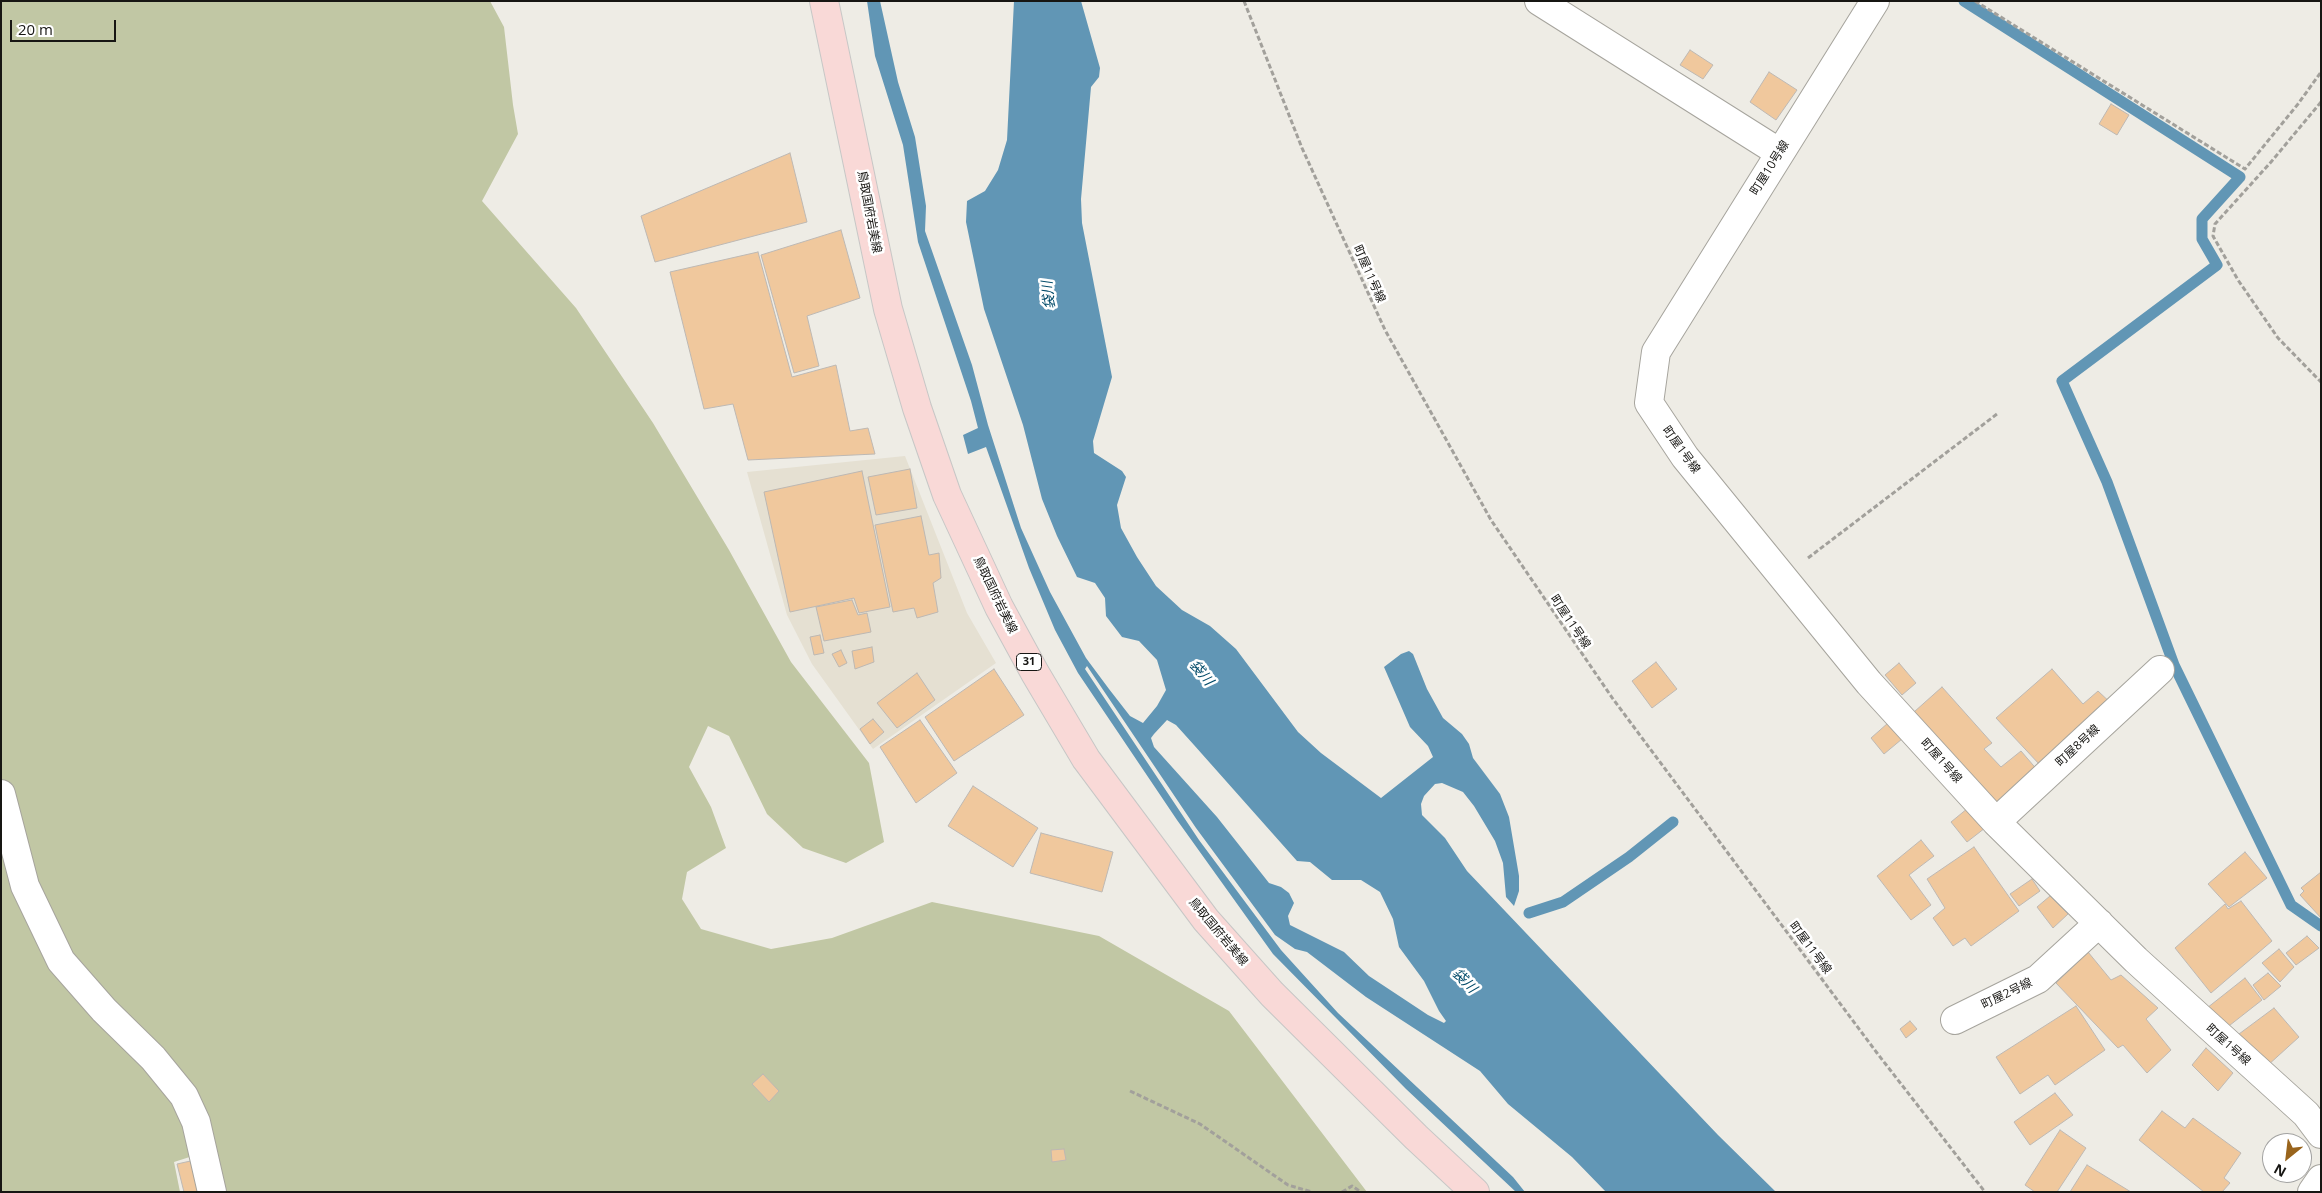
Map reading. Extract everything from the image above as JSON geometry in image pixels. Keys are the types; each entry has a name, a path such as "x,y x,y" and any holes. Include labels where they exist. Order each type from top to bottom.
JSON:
{"main road":[{"name":"鳥取国府岩美線","path":"824,1 888,310 917,408 948,495 999,607 1034,673 1086,759 1206,920 1272,994 1416,1137 1475,1192"}],"street":[{"path":"1540,1 1780,153"},
{"name":"町屋10号線","path":"1666,334 1875,1"},
{"name":"町屋1号線","path":"1666,334 1656,352 1649,403 1685,457 1783,578 1869,683 1996,822 2213,1032 2306,1114 2321,1134"},
{"name":"町屋8号線","path":"1996,822 2160,670"},
{"path":"1,794 24,886 61,962 104,1010 153,1058 184,1096 196,1122 212,1192"},
{"name":"町屋2号線","path":"1955,1020 2038,979 2099,923"},
{"path":"2312,1192 2321,1179"}],"path":[{"name":"町屋11号線","path":"1244,1 1302,148 1385,330 1491,520 1612,699 1877,1053 1985,1192"},
{"path":"1975,1 2245,170 2321,72"},
{"path":"2321,102 2271,162 2215,224 2213,236 2238,280 2278,338 2321,382"},
{"path":"1783,578 1997,414"},
{"path":"1130,1091 1200,1124 1288,1185 1312,1192"},
{"path":"1342,1192 1352,1186 1361,1192"}],"shaded area":[{"path":"905,456 967,613 996,663 873,749 812,664 787,615 747,472"}],"green space":[{"path":"1,1 490,1 504,27 518,134 482,201 576,308 653,423 729,550 791,662 869,763 884,842 846,863 803,848 767,814 729,736 708,726 689,767 711,807 726,848 687,872 682,899 701,929 771,949 832,938 932,902 1099,936 1229,1011 1367,1192 218,1192 210,1162 115,1012 52,925 1,781"},
{"path":"1,820 21,890 164,1081 199,1154 174,1162 180,1192 1,1192"}],"water":[{"name":"袋川","path":"867,1 880,1 898,82 915,137 926,206 925,231 972,365 988,425 1021,528 1050,592 1086,658 1130,716 1143,723 1157,706 1166,690 1157,660 1139,641 1122,637 1106,616 1105,598 1095,583 1077,577 1057,536 1042,499 1023,425 984,309 966,222 967,201 985,191 998,170 1007,140 1014,1 1081,1 1100,68 1099,77 1091,87 1081,199 1082,223 1112,377 1093,441 1094,453 1122,471 1126,477 1117,505 1121,528 1137,557 1156,586 1182,610 1210,626 1236,649 1298,732 1321,753 1381,798 1433,757 1428,746 1410,727 1384,667 1401,654 1409,651 1413,654 1427,689 1443,718 1462,734 1469,744 1473,758 1500,794 1509,817 1519,876 1519,891 1514,906 1506,897 1503,863 1495,841 1474,806 1463,792 1442,783 1435,784 1424,796 1421,804 1422,815 1445,838 1467,871 1718,1135 1776,1192 1606,1192 1572,1157 1508,1104 1480,1071 1366,997 1307,952 1295,949 1275,935 1196,828 1087,666 1085,669 1199,840 1281,950 1338,1013 1513,1177 1525,1192 1516,1192 1406,1089 1273,954 1177,820 1078,673 1055,630 1029,568 986,447 968,454 963,435 978,428 971,401 918,242 903,145 875,56","holes":["1167,720 1176,725 1297,861 1310,862 1332,880 1361,880 1380,892 1393,919 1399,947 1424,981 1446,1021 1444,1023 1428,1015 1369,976 1344,952 1290,925 1288,916 1294,903 1289,893 1281,887 1269,883 1217,817 1154,747 1151,738"]}],"building":[{"path":"1690,50 1713,65 1703,79 1680,65"},
{"path":"1769,72 1797,90 1776,120 1750,102"},
{"path":"2111,104 2129,115 2117,135 2099,124"},
{"path":"790,153 807,222 655,262 641,216"},
{"path":"841,230 860,298 807,316 819,366 794,373 761,255"},
{"path":"758,252 792,377 836,365 850,431 868,428 875,454 748,460 733,404 704,409 670,272"},
{"path":"910,469 917,508 876,515 868,477"},
{"path":"862,471 890,607 859,613 854,598 790,612 764,492"},
{"path":"921,516 929,555 939,553 941,578 933,583 938,612 917,618 914,608 893,612 875,525"},
{"path":"852,600 858,615 867,613 871,632 824,641 816,607"},
{"path":"820,635 824,653 814,655 810,637"},
{"path":"872,647 874,662 855,669 852,651"},
{"path":"841,650 847,663 839,667 832,654"},
{"path":"1656,662 1677,689 1652,708 1632,681"},
{"path":"1899,663 1916,683 1902,695 1885,675"},
{"path":"994,669 1024,715 954,761 925,717"},
{"path":"2052,669 2083,704 2098,691 2114,706 2040,765 1996,718"},
{"path":"917,673 935,700 897,728 877,703"},
{"path":"1942,687 1992,743 1984,749 2001,767 2021,751 2039,772 1998,807 1914,712"},
{"path":"873,719 884,732 870,744 860,729"},
{"path":"920,720 957,773 916,803 880,747"},
{"path":"1888,723 1902,739 1884,754 1871,738"},
{"path":"973,786 1038,828 1013,867 948,826"},
{"path":"1968,808 1985,828 1967,842 1951,822"},
{"path":"1041,833 1113,852 1102,892 1030,873"},
{"path":"1921,840 1934,856 1909,875 1931,905 1911,920 1877,876"},
{"path":"1974,847 2019,911 1971,946 1965,938 1953,946 1933,918 1945,908 1927,879"},
{"path":"2245,852 2267,878 2229,907 2208,884"},
{"path":"2321,872 2321,918 2300,895 2304,891 2301,888"},
{"path":"2032,879 2040,891 2019,906 2010,894"},
{"path":"2050,896 2068,914 2053,928 2037,907"},
{"path":"2241,901 2272,941 2211,993 2175,948 2225,904 2228,909"},
{"path":"2307,936 2319,948 2296,965 2286,953"},
{"path":"2279,949 2294,967 2280,982 2262,963"},
{"path":"2088,952 2111,980 2121,975 2158,1008 2146,1019 2171,1050 2147,1073 2123,1045 2118,1048 2056,983"},
{"path":"2268,973 2281,986 2264,1000 2253,985"},
{"path":"2245,978 2262,1000 2225,1029 2207,1008"},
{"path":"2076,1006 2105,1050 2055,1085 2048,1075 2020,1094 1996,1057"},
{"path":"2274,1008 2299,1037 2267,1066 2239,1034"},
{"path":"1910,1021 1917,1029 1906,1038 1900,1029"},
{"path":"2206,1048 2233,1073 2218,1091 2192,1065"},
{"path":"763,1074 779,1091 769,1102 752,1084"},
{"path":"2055,1093 2073,1115 2030,1145 2014,1122"},
{"path":"2162,1111 2185,1128 2193,1118 2241,1153 2224,1178 2230,1183 2222,1192 2204,1192 2139,1140"},
{"path":"2060,1130 2086,1148 2057,1192 2035,1192 2025,1185"},
{"path":"1064,1149 1066,1160 1052,1162 1051,1150"},
{"path":"195,1160 203,1192 184,1192 177,1164"},
{"path":"2087,1165 2131,1192 2070,1192"}],"waterway":[{"path":"1964,1 2240,177 2202,219 2202,239 2217,265 2062,381 2107,482 2174,665 2291,905 2321,926"},
{"path":"1529,913 1563,902 1629,857 1673,822"}]}
